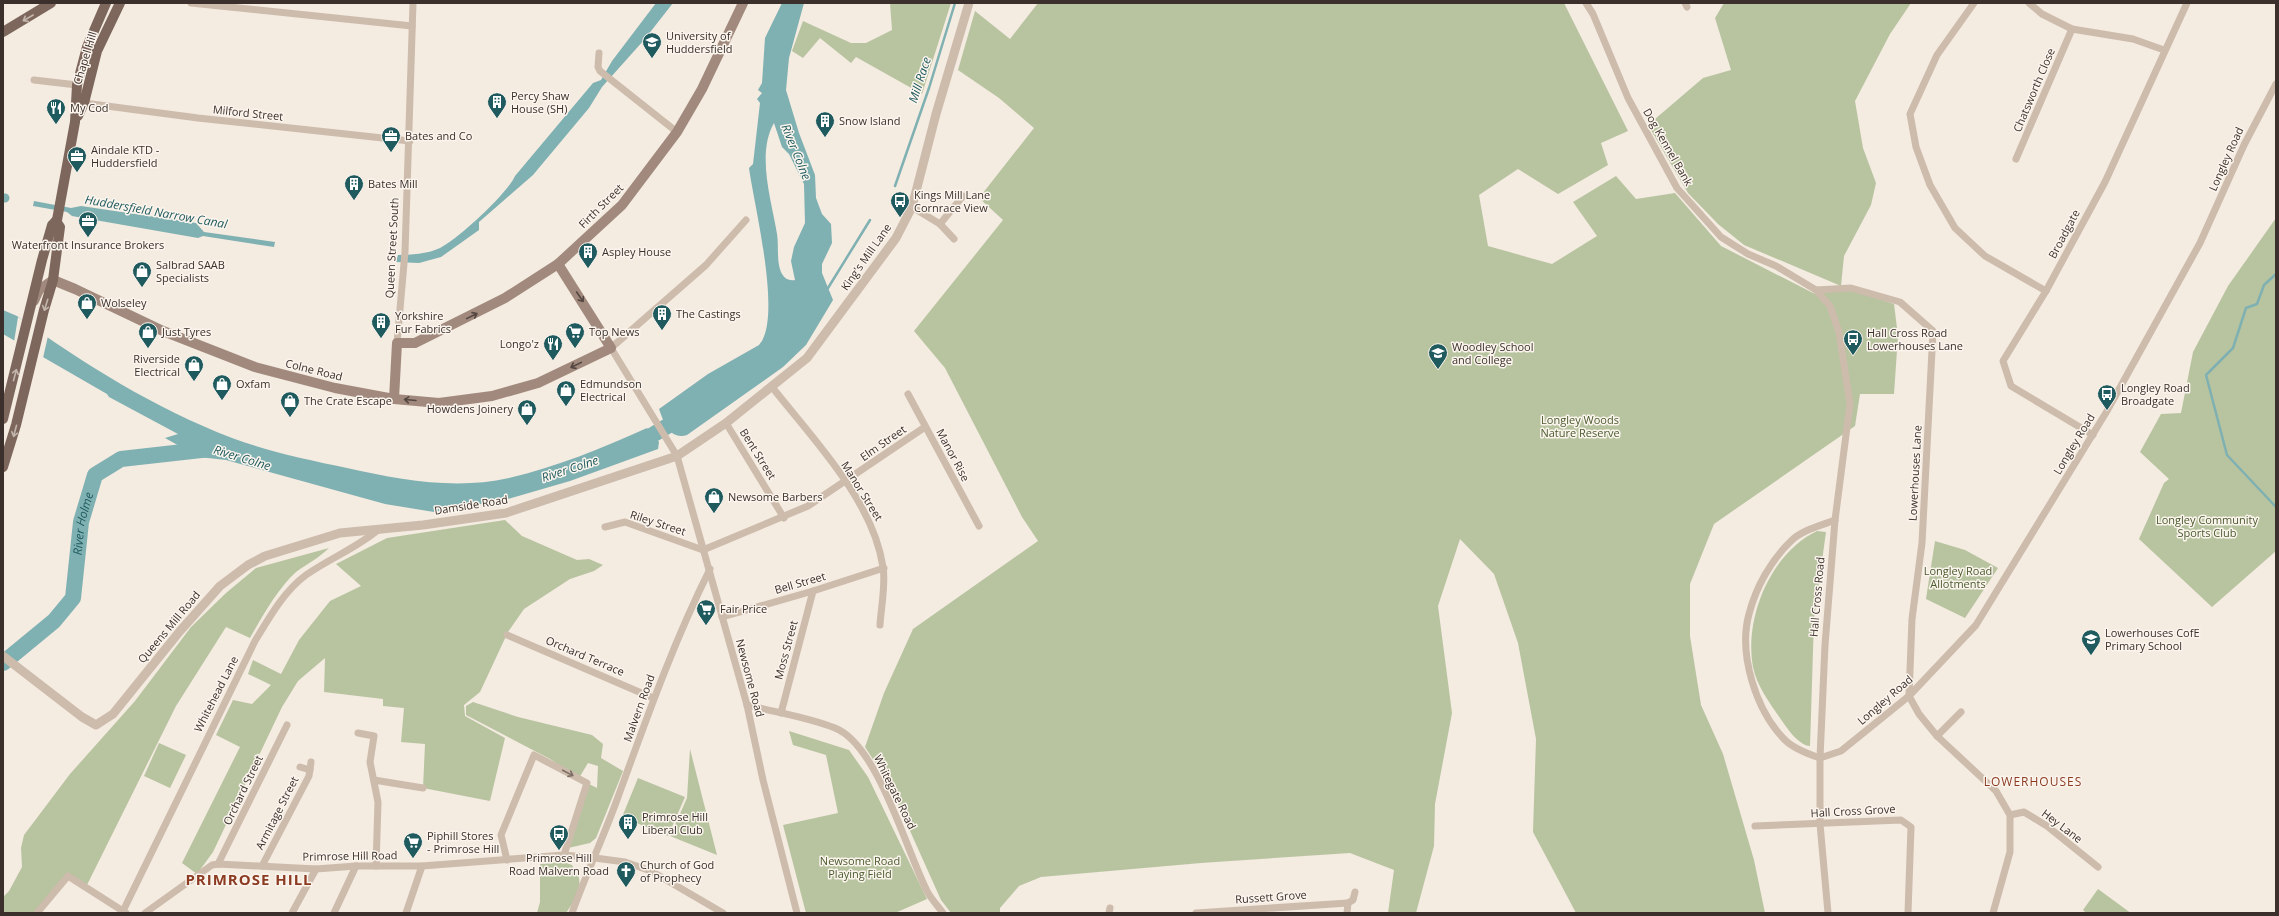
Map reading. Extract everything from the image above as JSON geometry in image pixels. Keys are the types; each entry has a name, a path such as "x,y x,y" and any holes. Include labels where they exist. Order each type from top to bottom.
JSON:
{"main road":[{"path":"3,32 51,3"},
{"name":"Chapel Hill","path":"3,467 7,445 53,280 60,227 57,221 75,122 77,85 88,47 106,3"},
{"name":"Chapel Hill","path":"75,122 84,103 97,52 120,3"},
{"name":"Firth Street","path":"398,343 415,343 493,306 558,264 622,205 677,132 702,89 743,3"},
{"name":"Chapel Hill","path":"3,419 52,225 57,221"},
{"path":"558,264 611,348"},
{"path":"32,306 39,290 53,280"},
{"name":"Colne Road","path":"53,280 163,331 255,367 335,388 394,399 439,402 492,396 538,383 611,348"},
{"name":"Queen Street South","path":"394,399 398,343"}],"street":[{"path":"191,3 412,26"},
{"name":"Queen Street South","path":"398,343 405,252 410,141 413,3"},
{"name":"King's Mill Lane","path":"675,454 726,423 807,358 896,238 912,207 936,114 969,3"},
{"name":"Dog Kennel Bank","path":"1586,3 1593,14 1628,98 1677,188 1721,237 1748,254 1776,266 1816,290"},
{"path":"1974,3 1937,55 1910,114 1916,147 1930,186 1956,228 1985,256 2046,291"},
{"path":"2029,3 2042,14 2072,29 2133,39 2164,50"},
{"name":"Broadgate","path":"2093,435 2011,386 2003,361 2046,291 2105,182 2164,50 2187,3"},
{"name":"Chatsworth Close","path":"2016,159 2072,29"},
{"path":"599,53 598,67 600,71 677,132"},
{"path":"34,80 77,85"},
{"name":"Longley Road","path":"1820,758 1841,751 1909,696 1976,625 2093,435 2200,243 2244,145 2276,84"},
{"name":"Milford Street","path":"84,103 198,118 410,141"},
{"path":"940,224 964,196"},
{"path":"912,207 940,224 954,239"},
{"path":"611,348 706,265 746,220"},
{"name":"Lowerhouses Lane","path":"1816,290 1851,288 1900,302 1933,331 1922,543 1912,619 1909,696"},
{"name":"Hall Cross Road","path":"1816,290 1830,306 1839,332 1850,404 1835,520 1825,645 1820,758 1820,824 1828,913"},
{"name":"Newsome Road","path":"611,348 675,454 710,569 746,705 763,780 797,913"},
{"name":"Manor Street","path":"772,387 846,482 871,524 884,568 880,624"},
{"name":"Manor Rise","path":"908,394 979,526"},
{"name":"Bent Street","path":"726,423 784,518"},
{"name":"Elm Street","path":"704,550 784,518 808,506 926,427"},
{"name":"Damside Road","path":"381,527 423,525 506,512 675,454"},
{"path":"1820,758 1806,753 1786,741 1766,716 1750,677 1747,638 1749,615 1759,584 1772,563 1797,536 1835,520"},
{"name":"Riley Street","path":"605,527 626,522 704,550"},
{"name":"Queens Mill Road","path":"3,656 90,723 96,725 103,722 113,714 180,631 231,576 265,556 340,533 381,527"},
{"name":"Whitehead Lane","path":"123,913 255,641 277,607 305,576 366,541 381,527"},
{"name":"Bell Street","path":"722,617 813,592 884,568"},
{"name":"Malvern Road","path":"572,913 595,858 653,698 688,612 710,569"},
{"name":"Moss Street","path":"781,714 813,592"},
{"name":"Orchard Terrace","path":"507,635 653,698"},
{"path":"1909,696 1919,714 1937,736 1996,791 2010,815 2010,852 1993,913"},
{"name":"Whitegate Road","path":"746,705 835,728 851,738 870,763 902,830 928,892 943,913"},
{"path":"1937,736 1962,712"},
{"name":"Orchard Street","path":"218,864 287,725"},
{"path":"358,734 374,736 370,762 378,802 376,866"},
{"path":"507,860 502,835 534,755 587,783 564,856"},
{"name":"Armitage Street","path":"262,866 309,776 311,762"},
{"name":"Armitage Street","path":"300,767 310,770"},
{"path":"374,780 423,788"},
{"name":"Hey Lane","path":"2010,815 2024,812 2037,819 2098,867"},
{"name":"Hall Cross Grove","path":"1755,826 1901,820 1911,826 1908,913"},
{"name":"Primrose Hill Road","path":"218,864 316,869 356,866 422,866 564,856 595,858 625,862 651,871 723,913"},
{"path":"144,913 212,865 218,864"},
{"path":"334,913 356,866"},
{"path":"406,913 422,866"},
{"path":"292,913 316,869"},
{"path":"37,913 68,876 123,913"},
{"path":"1347,913 1348,903 1353,900 1355,892"},
{"name":"Russett Grove","path":"1196,913 1348,903"}],"green space":[{"path":"890,3 951,3 922,94 856,57 851,63 820,38 803,58 792,51 803,21 851,43 866,43 892,30"},
{"name":"Longley Woods Nature Reserve","path":"1038,3 1564,3 1628,131 1601,143 1608,165 1558,194 1518,169 1479,195 1488,246 1552,264 1597,236 1573,202 1616,176 1636,199 1675,193 1721,246 1815,294 1849,289 1894,304 1898,336 1894,394 1860,394 1855,426 1714,524 1690,584 1690,636 1701,705 1723,754 1754,860 1765,913 1576,913 1533,832 1536,739 1518,643 1494,574 1460,539 1438,606 1452,713 1435,804 1434,846 1416,913 1388,913 1394,870 1350,853 1201,863 1041,877 1019,886 1000,908 1000,913 951,913 941,900 889,784 865,747 884,693 913,629 1038,541 1022,517 945,368 914,331 1003,220 979,198 1034,128 999,98 958,70 975,11 1010,39"},
{"path":"1724,3 1911,3 1890,34 1855,101 1863,148 1876,183 1871,205 1844,256 1841,286 1744,245 1718,224 1688,193 1648,125 1703,78 1731,70 1715,18"},
{"name":"Longley Community Sports Club","path":"2276,218 2276,551 2212,607 2139,539 2164,483 2169,479 2140,452 2161,414 2181,413 2193,352 2228,286"},
{"path":"505,520 522,536 577,560 589,559 603,565 594,571 570,579 524,609 508,632 480,692 464,705 465,716 505,738 490,801 423,788 425,744 401,742 404,708 383,706 383,699 324,692 325,658 298,681 282,707 213,852 197,874 182,863 240,747 216,735 233,700 252,704 271,685 248,674 253,660 281,674 299,640 330,601 361,586 336,564 387,538"},
{"path":"1817,531 1826,532 1814,619 1810,746 1801,743 1793,735 1764,694 1757,681 1753,667 1751,648 1757,608 1764,588 1786,554 1801,541"},
{"name":"Longley Road Allotments","path":"1935,541 1965,550 1998,568 1965,618 1926,599"},
{"path":"329,548 296,572 289,579 271,603 250,638 226,627 176,706 86,887 69,875 34,913 3,913 3,897 9,891 22,867 21,848 24,835 70,774 135,701 191,627 226,593 256,568"},
{"path":"473,702 518,717 592,735 603,744 601,758 623,771 596,838 590,843 568,848 589,784 597,788 598,766 588,763 579,778 550,759 466,715 466,706"},
{"name":"Newsome Road Playing Field","path":"789,731 849,750 868,777 927,899 895,913 806,913 783,825 838,813 826,755 793,745"},
{"path":"159,743 186,755 170,788 144,776"},
{"path":"690,749 717,855 670,836 687,798"},
{"path":"638,778 685,797 668,836 622,817"},
{"path":"563,862 572,865 579,877 580,892 566,913 537,913 540,902 540,864"},
{"path":"2098,889 2131,913 2086,913 2083,910"}],"water":[{"path":"656,3 673,3 644,40 602,87 589,108 533,175 479,222 479,230 441,257 419,263 396,262 398,255 424,253 440,248 458,236 493,204 593,83 601,80 612,61"},
{"path":"782,3 804,3 789,58 786,90 799,133 815,175 816,198 822,214 831,224 832,243 822,264 822,273 833,300 806,345 783,367 687,435 676,435 668,429 659,409 708,374 759,345 766,331 768,287 761,233 749,168 753,164 760,103 757,99 762,93 758,90 762,83 765,38","holes":["774,123 782,147 789,154 804,184 805,223 794,247 791,261 795,280 789,280 780,270 778,260 778,239 769,193 766,149 769,135"]},
{"path":"34,201 71,208 81,206 196,223 204,232 275,242 274,247 203,236 198,238 72,216 67,212 33,206"},
{"path":"3,310 17,316 120,384 175,413 232,438 275,452 304,459 408,480 469,483 489,482 527,474 596,450 647,428 659,442 658,449 570,481 505,500 434,512 385,504 226,460 199,457 165,438 178,434 109,397 107,394 3,334"}],"pier":[{"path":"18,317 48,336 43,358 14,342"}],"waterway":[{"name":"Mill Race","path":"895,186 929,88 955,3"},
{"name":"Mill Race","path":"828,288 870,220"},
{"path":"2276,274 2264,285 2257,304 2246,308 2233,348 2206,375 2227,455 2276,507"},
{"name":"River Colne","path":"634,446 686,415"},
{"name":"River Holme","path":"3,663 54,621 73,598 81,522 95,475 121,459 210,449"}],"place":[{"name":"University of Huddersfield","path":"652,59"},
{"name":"Percy Shaw House (SH)","path":"497,119"},
{"name":"My Cod","path":"56,125"},
{"name":"Snow Island","path":"825,138"},
{"name":"Bates and Co","path":"391,153"},
{"name":"Aindale KTD - Huddersfield","path":"77,173"},
{"name":"Bates Mill","path":"354,201"},
{"name":"Kings Mill Lane Cornrace View","path":"900,218"},
{"name":"Waterfront Insurance Brokers","path":"88,238"},
{"name":"Aspley House","path":"588,269"},
{"name":"Salbrad SAAB Specialists","path":"142,288"},
{"name":"Wolseley","path":"87,320"},
{"name":"The Castings","path":"662,331"},
{"name":"Yorkshire Fur Fabrics","path":"381,339"},
{"name":"Just Tyres","path":"148,349"},
{"name":"Top News","path":"575,349"},
{"name":"Hall Cross Road Lowerhouses Lane","path":"1853,356"},
{"name":"Longo'z","path":"553,361"},
{"name":"Woodley School and College","path":"1438,370"},
{"name":"Riverside Electrical","path":"194,382"},
{"name":"Oxfam","path":"222,401"},
{"name":"Edmundson Electrical","path":"566,407"},
{"name":"Longley Road Broadgate","path":"2107,411"},
{"name":"The Crate Escape","path":"290,418"},
{"name":"Howdens Joinery","path":"527,426"},
{"name":"Newsome Barbers","path":"714,514"},
{"name":"Fair Price","path":"706,626"},
{"name":"Lowerhouses CofE Primary School","path":"2091,656"},
{"name":"Primrose Hill Liberal Club","path":"628,840"},
{"name":"Primrose Hill Road Malvern Road","path":"559,851"},
{"name":"Piphill Stores - Primrose Hill","path":"413,859"},
{"name":"Church of God of Prophecy","path":"626,888"}],"district":[{"name":"LOWERHOUSES","path":"2033,782"},
{"name":"PRIMROSE HILL","path":"249,880"}],"water label":[{"name":"Huddersfield Narrow Canal","path":"156,212"}]}
